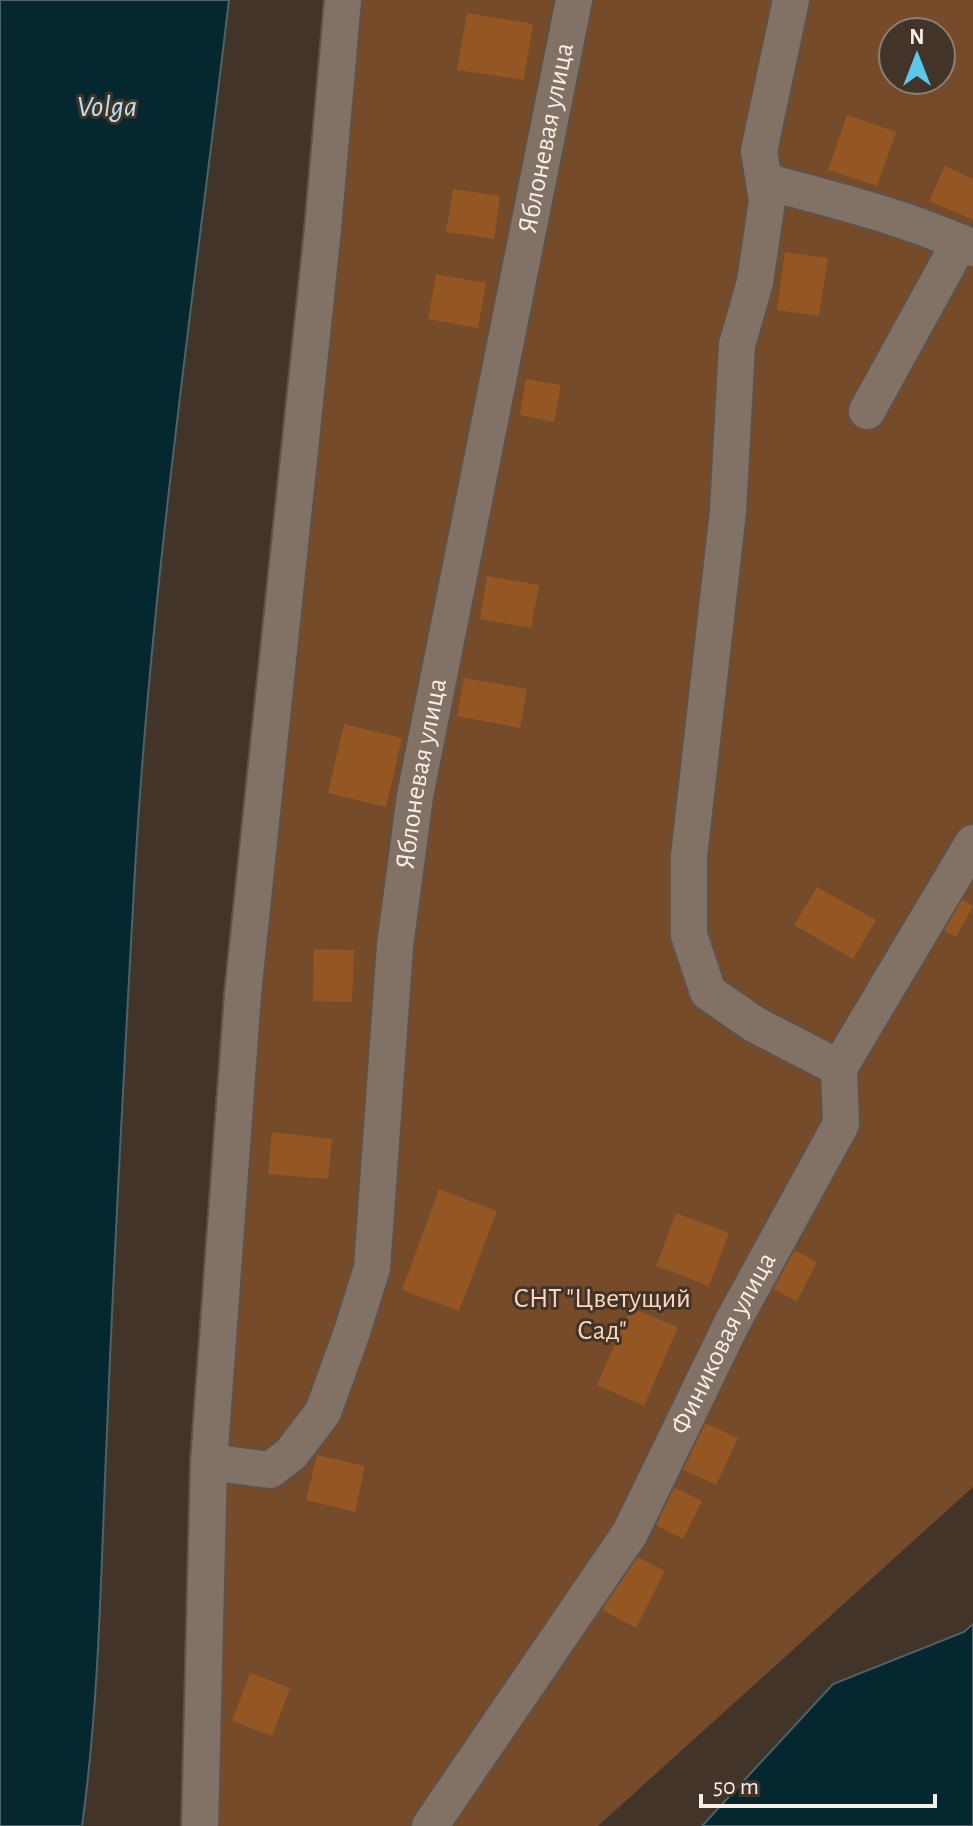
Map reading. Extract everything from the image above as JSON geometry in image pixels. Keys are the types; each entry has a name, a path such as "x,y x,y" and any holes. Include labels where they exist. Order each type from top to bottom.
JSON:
{"street":[{"path":"200,1826 209,1462 243,994 323,229 343,0"},
{"name":"Яблоневая улица","path":"209,1462 270,1470 291,1454 323,1412 372,1268 395,946 415,796 574,0"},
{"path":"791,0 759,151 767,201 755,282 737,345 728,511 689,856 689,935 708,992 754,1024 839,1068 973,843"},
{"path":"764,181 852,203 966,245 867,411"},
{"name":"Финиковая улица","path":"430,1826 630,1533 732,1323 841,1124 839,1068"}],"green space":[{"name":"СНТ \"Цветущий Сад\"","path":"332,0 973,0 973,1487 598,1826 215,1826 227,1384"}],"water":[{"name":"Volga","path":"0,0 229,0 174,443 141,777 116,1227 96,1678 82,1826 0,1826"},
{"path":"973,1624 973,1826 702,1826 833,1684 964,1632"}],"building":[{"path":"467,13 533,24 524,80 457,70"},
{"path":"847,115 896,132 877,186 828,170"},
{"path":"945,166 973,179 973,220 929,201"},
{"path":"453,189 500,196 494,239 446,232"},
{"path":"785,252 828,258 819,316 777,310"},
{"path":"436,274 486,283 478,328 428,319"},
{"path":"526,379 561,385 554,422 520,415"},
{"path":"487,576 539,585 531,628 480,619"},
{"path":"464,678 527,689 520,728 457,716"},
{"path":"344,724 402,738 386,807 328,793"},
{"path":"817,887 876,920 853,959 794,925"},
{"path":"951,893 973,906 956,937 934,925"},
{"path":"314,949 354,950 352,1002 313,1001"},
{"path":"272,1132 332,1139 328,1179 268,1174"},
{"path":"439,1189 497,1211 459,1311 402,1290"},
{"path":"676,1213 729,1233 709,1286 656,1266"},
{"path":"784,1245 817,1262 797,1301 764,1285"},
{"path":"631,1308 678,1327 644,1406 597,1385"},
{"path":"696,1419 738,1438 716,1485 675,1466"},
{"path":"317,1455 365,1466 355,1512 306,1500"},
{"path":"667,1484 702,1501 683,1539 648,1521"},
{"path":"628,1552 665,1571 636,1628 599,1608"},
{"path":"250,1673 290,1688 272,1736 232,1721"}]}
